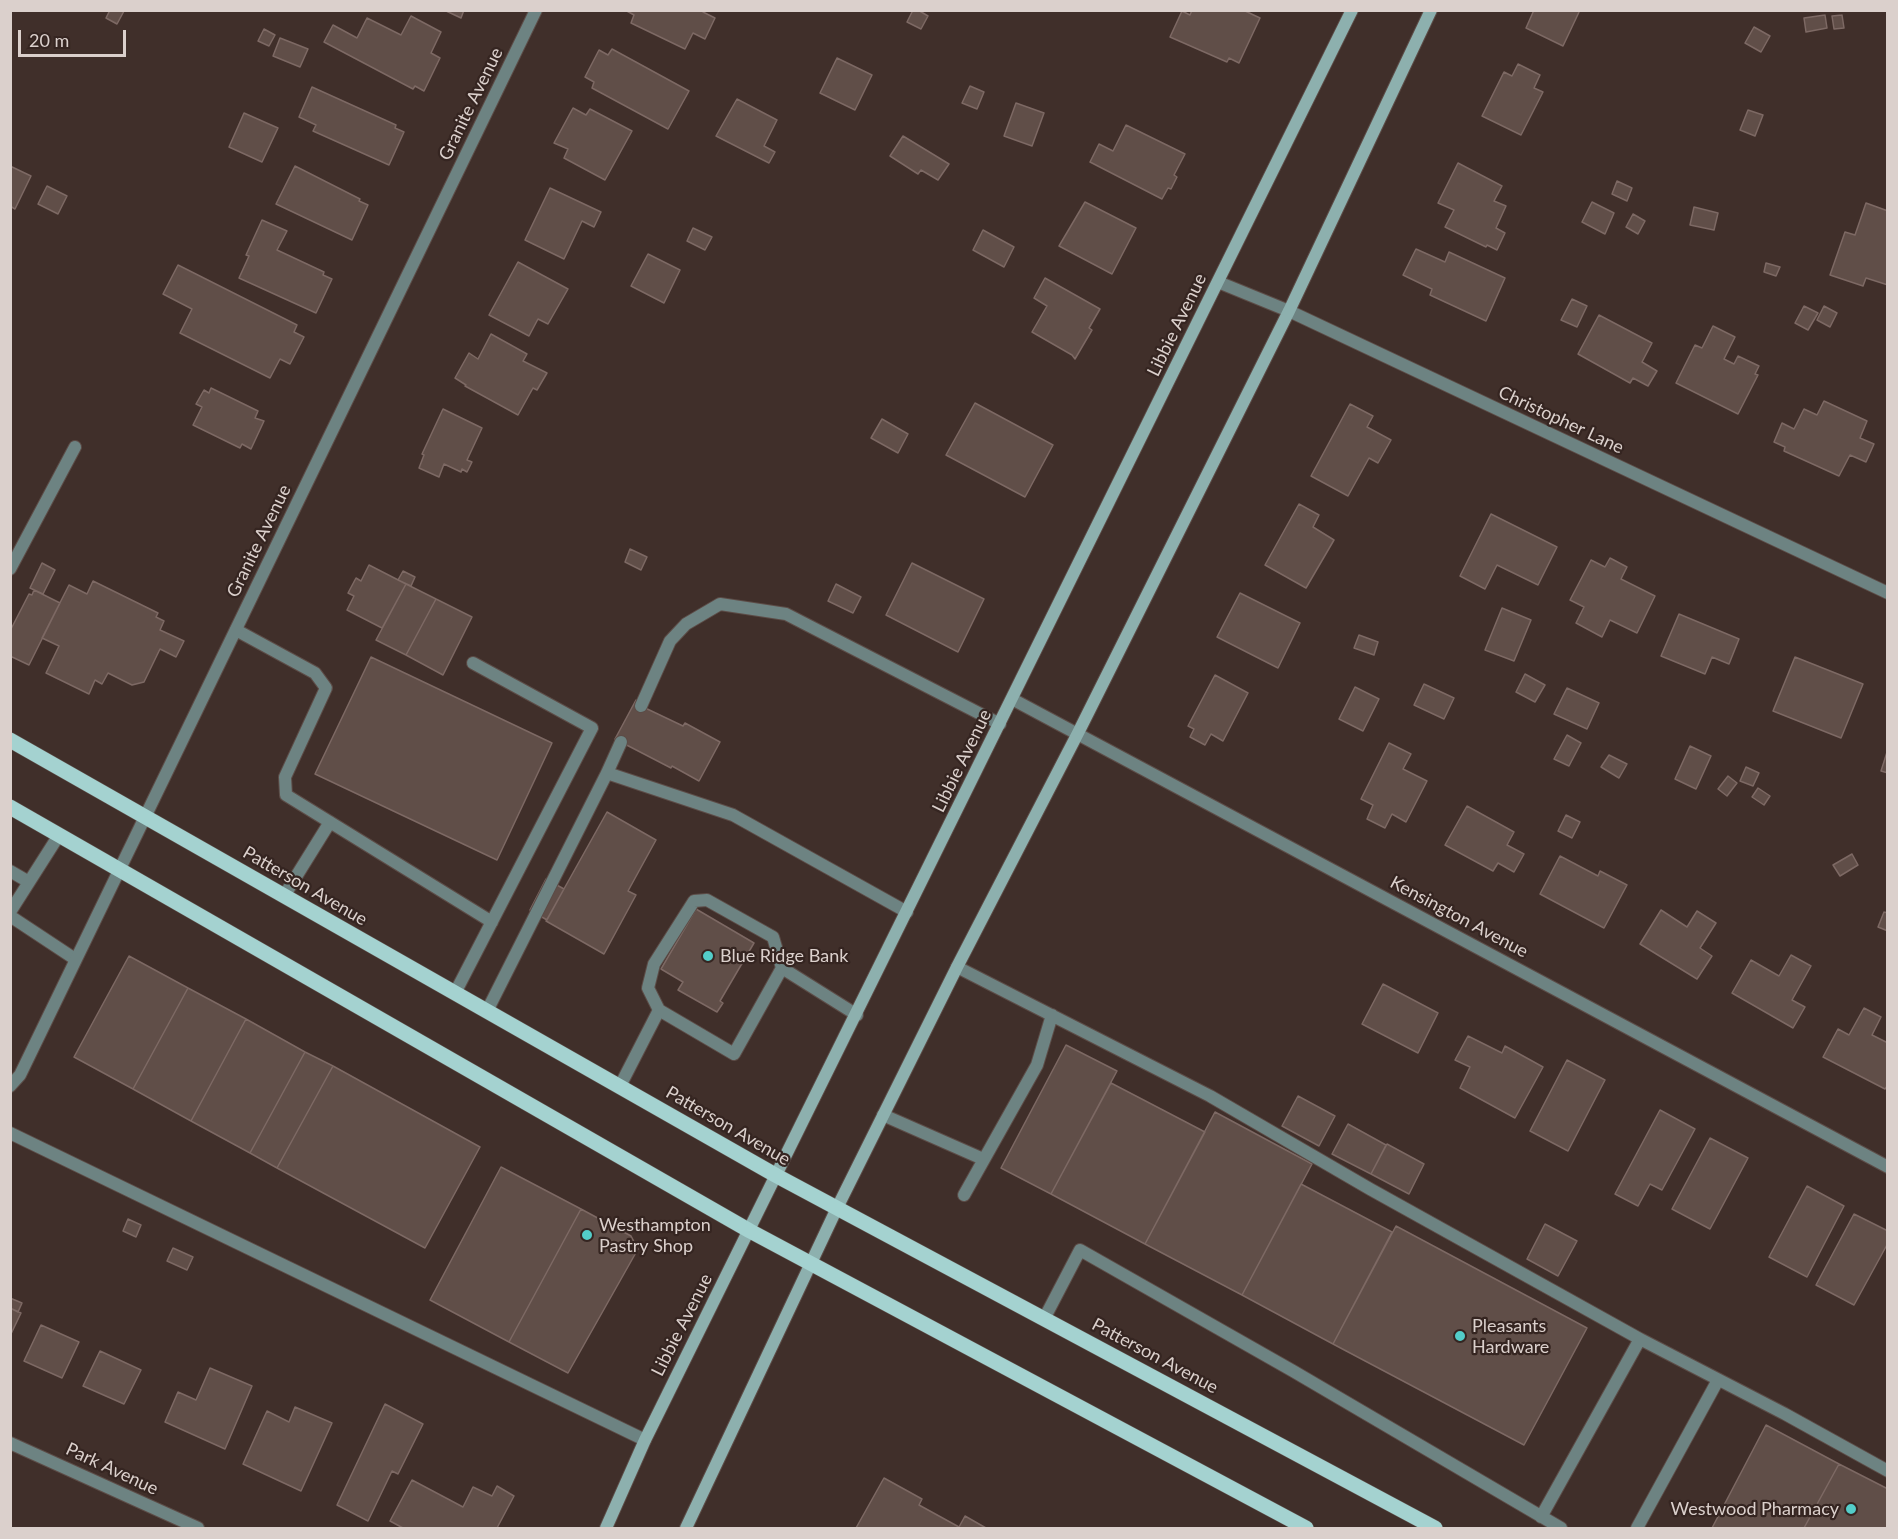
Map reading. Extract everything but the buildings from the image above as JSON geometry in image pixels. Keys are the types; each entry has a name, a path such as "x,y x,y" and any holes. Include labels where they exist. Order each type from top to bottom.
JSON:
{"main road":[{"name":"Libbie Avenue","path":"606,1528 645,1440 1352,10"},
{"path":"686,1528 837,1208 1289,311 1431,10"},
{"name":"Patterson Avenue","path":"10,740 777,1176 1435,1528"},
{"path":"10,807 750,1231 1306,1528"}],"street":[{"name":"Granite Avenue","path":"10,1086 20,1075 537,10"},
{"name":"Christopher Lane","path":"1218,282 1289,311 1887,593"},
{"path":"10,569 75,447"},
{"path":"641,706 670,641 686,624 720,604 786,614 1000,724"},
{"path":"236,630 315,674 326,688 285,777 286,795 492,922"},
{"path":"455,993 592,728 473,663"},
{"name":"Kensington Avenue","path":"1012,699 1887,1167"},
{"path":"488,1011 608,772 621,741"},
{"path":"608,772 733,815 907,912"},
{"path":"284,896 330,822"},
{"path":"59,835 10,914 75,959"},
{"path":"10,871 29,882"},
{"path":"782,969 734,1054 660,1010 648,988 654,964 694,901 707,900 773,937 782,969 856,1015"},
{"path":"957,967 1210,1096 1370,1189 1640,1339 1887,1471"},
{"path":"620,1086 660,1010"},
{"path":"964,1195 1037,1065 1052,1015"},
{"path":"883,1115 983,1159"},
{"path":"10,1133 645,1440"},
{"path":"1044,1319 1080,1250 1304,1377 1561,1528"},
{"path":"1541,1517 1640,1339"},
{"path":"1637,1528 1718,1380"},
{"name":"Park Avenue","path":"10,1443 198,1528"}],"place":[{"name":"Blue Ridge Bank","path":"708,956"},
{"name":"Westhampton Pastry Shop","path":"587,1235"},
{"name":"Pleasants Hardware","path":"1460,1336"},
{"name":"Westwood Pharmacy","path":"1851,1509"}]}
